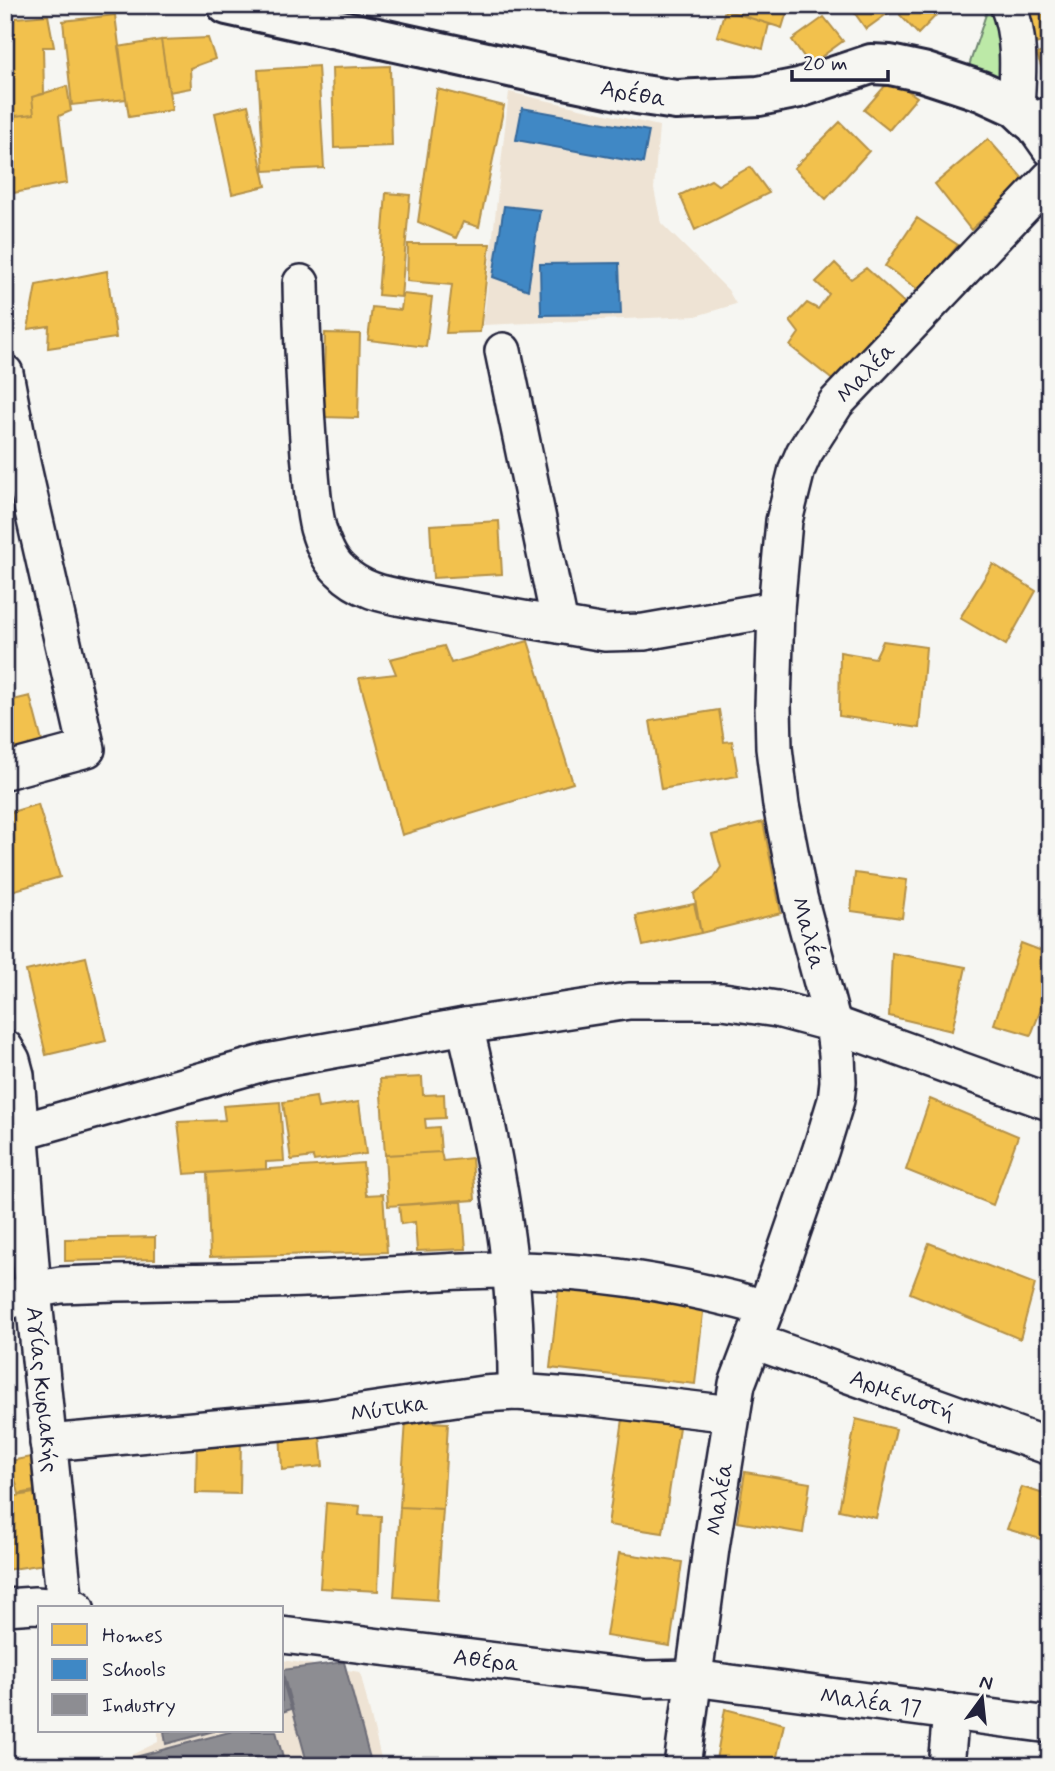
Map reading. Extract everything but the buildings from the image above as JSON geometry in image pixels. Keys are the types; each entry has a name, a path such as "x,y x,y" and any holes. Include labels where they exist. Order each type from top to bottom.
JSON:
{"street":[{"name":"Αρέθα","path":"227,5 660,98 695,100 759,96 799,88 859,67 876,64 905,68 981,91 1037,123"},
{"path":"1008,5 1017,56 1037,123"},
{"name":"Μαλέα","path":"682,1766 737,1384 766,1308 836,1100 837,1054 833,1024 799,897 781,805 773,706 776,609 784,521 797,469 817,429 836,403 1050,178"},
{"path":"301,283 304,382 318,528 326,549 339,569 359,586 381,594 605,633 645,632 776,609"},
{"path":"503,351 560,625"},
{"path":"5,373 14,466 87,749 5,771"},
{"path":"12,1136 267,1062 465,1026 629,1001 697,999 777,1009 833,1024 1049,1102"},
{"path":"465,1026 505,1213 516,1339 516,1392"},
{"name":"Αγίας Κυριακής","path":"5,1048 16,1075 12,1136 19,1296 47,1443 71,1606"},
{"path":"19,1296 77,1284 317,1279 511,1270 638,1280 684,1287 766,1308"},
{"name":"Αρμενιστή","path":"754,1341 1050,1447"},
{"name":"Μύτικα","path":"47,1443 315,1419 483,1394 516,1392 586,1397 732,1414"},
{"path":"5,1607 53,1606"},
{"name":"Αθέρα","path":"284,1635 646,1679 693,1678"},
{"name":"Μαλέα 17","path":"693,1678 1050,1725"},
{"path":"946,1766 951,1712"}],"shaded area":[{"path":"509,92 659,126 654,189 661,223 728,290 736,304 696,316 483,325"},
{"path":"284,1660 360,1672 383,1766 118,1766 117,1762 158,1742 158,1732 284,1732"}],"green space":[{"path":"989,5 996,5 1006,90 967,72"}]}
